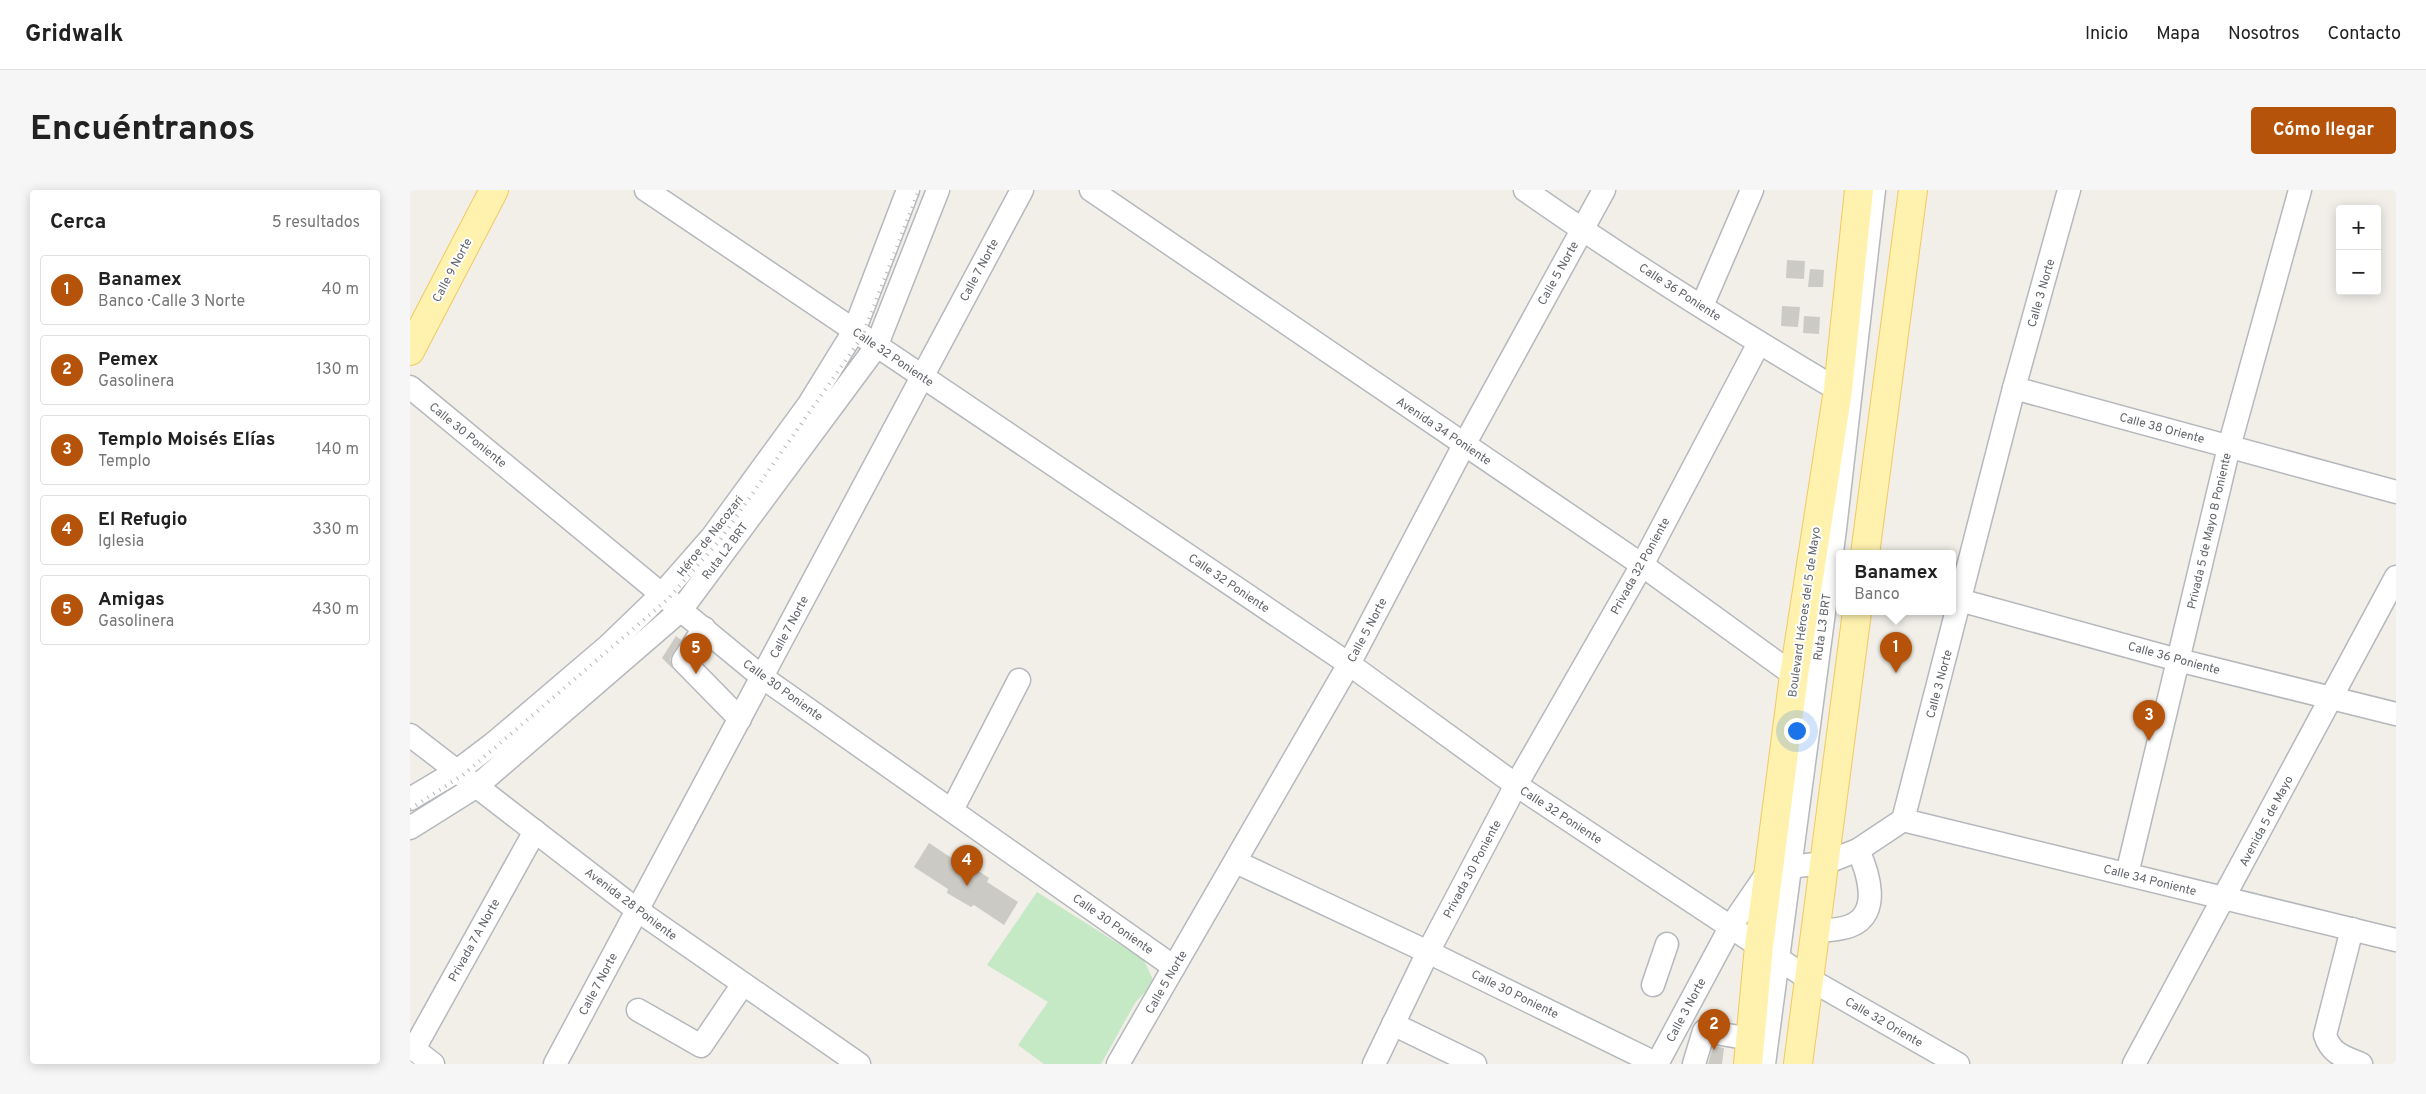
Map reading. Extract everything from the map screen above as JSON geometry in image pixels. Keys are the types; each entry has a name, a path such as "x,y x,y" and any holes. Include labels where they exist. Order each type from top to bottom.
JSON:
{"main road":[{"name":"Calle 9 Norte","path":"410,350 494,190"},
{"name":"Boulevard Héroes del 5 de Mayo","path":"1750,1052 1769,951 1781,867 1794,675 1838,390 1859,190"},
{"path":"1866,550 1913,190"},
{"path":"1798,1064 1806,977 1815,932 1822,864 1857,615"}],"street":[{"name":"Calle 32 Poniente","path":"646,190 876,347 923,376 1350,664 1516,785 1806,977"},
{"name":"Héroe de Nacozari","path":"410,799 457,771 494,743 608,646 685,570 724,521 809,404 854,331 908,190"},
{"name":"Ruta L2 BRT","path":"410,828 478,786 681,610 876,347 938,190"},
{"name":"Calle 7 Norte","path":"556,1064 1022,190"},
{"name":"Avenida 34 Poniente","path":"1091,190 1642,565 1794,675"},
{"name":"Calle 36 Poniente","path":"1525,190 1582,230 1759,343 1838,390"},
{"name":"Calle 5 Norte","path":"1118,1064 1350,664 1464,445 1604,190"},
{"path":"1702,306 1752,190"},
{"name":"Ruta L3 BRT","path":"1781,867 1802,767 1835,529 1874,190"},
{"path":"1855,550 1900,190"},
{"name":"Calle 3 Norte","path":"1957,599 2069,190"},
{"name":"Privada 5 de Mayo B Poniente","path":"2127,874 2229,447 2300,190"},
{"name":"Privada 32 Poniente","path":"1516,785 1642,565 1759,343"},
{"name":"Calle 30 Poniente","path":"410,387 762,677 1174,967"},
{"name":"Calle 38 Oriente","path":"2014,388 2396,492"},
{"name":"Avenida 5 de Mayo","path":"2134,1064 2224,900 2330,697 2396,577"},
{"name":"Calle 36 Poniente","path":"1957,599 2178,660 2396,714"},
{"name":"Ruta L3 BRT","path":"1792,1064 1822,864 1849,615"},
{"name":"Calle 3 Norte","path":"1903,820 1953,615"},
{"path":"704,628 683,661 740,718"},
{"path":"952,810 1019,680"},
{"name":"Avenida 28 Poniente","path":"410,735 638,910 859,1064"},
{"name":"Privada 30 Poniente","path":"1374,1064 1428,952 1516,785"},
{"path":"1781,867 1822,864 1858,850 1903,820"},
{"name":"Calle 34 Poniente","path":"1903,820 2127,874 2224,900 2396,940"},
{"name":"Privada 7 A Norte","path":"412,1048 535,831"},
{"path":"1815,932 1851,926 1866,915 1870,901 1870,885 1865,865 1858,850"},
{"name":"Calle 30 Poniente","path":"1236,862 1428,952 1657,1064"},
{"name":"Calle 3 Norte","path":"1657,1064 1731,926 1781,867"},
{"path":"2352,929 2325,1035 2329,1046 2338,1055 2362,1064"},
{"path":"1653,985 1667,944"},
{"path":"1764,1064 1769,951"},
{"name":"Calle 32 Oriente","path":"1806,977 1958,1064"},
{"path":"638,1010 700,1046 743,984"},
{"path":"1393,1024 1475,1064"},
{"path":"1694,1064 1704,1031 1750,1052"},
{"path":"412,1048 433,1064"}],"green space":[{"path":"1037,892 1144,960 1154,982 1135,1003 1101,1064 1044,1064 1018,1045 1048,1002 987,965"}],"building":[{"path":"1787,260 1805,261 1804,279 1786,278"},
{"path":"1810,269 1824,270 1823,287 1808,287"},
{"path":"1782,306 1800,307 1798,327 1781,326"},
{"path":"1804,316 1820,317 1819,334 1803,333"},
{"path":"676,636 681,640 670,659 673,669 662,658"},
{"path":"929,843 962,865 965,862 989,878 987,882 1018,902 1004,925 974,905 971,907 947,893 948,889 914,867"},
{"path":"1713,1046 1724,1048 1722,1064 1708,1064"}],"railway":[{"path":"410,809 463,775 668,599 720,540 862,337 919,190"}],"place":[{"name":"Banamex","path":"1896,673"},
{"name":"Amigas","path":"696,674"},
{"name":"Templo Moisés Elías","path":"2149,741"},
{"name":"El Refugio","path":"967,886"},
{"name":"Pemex","path":"1714,1050"}]}
